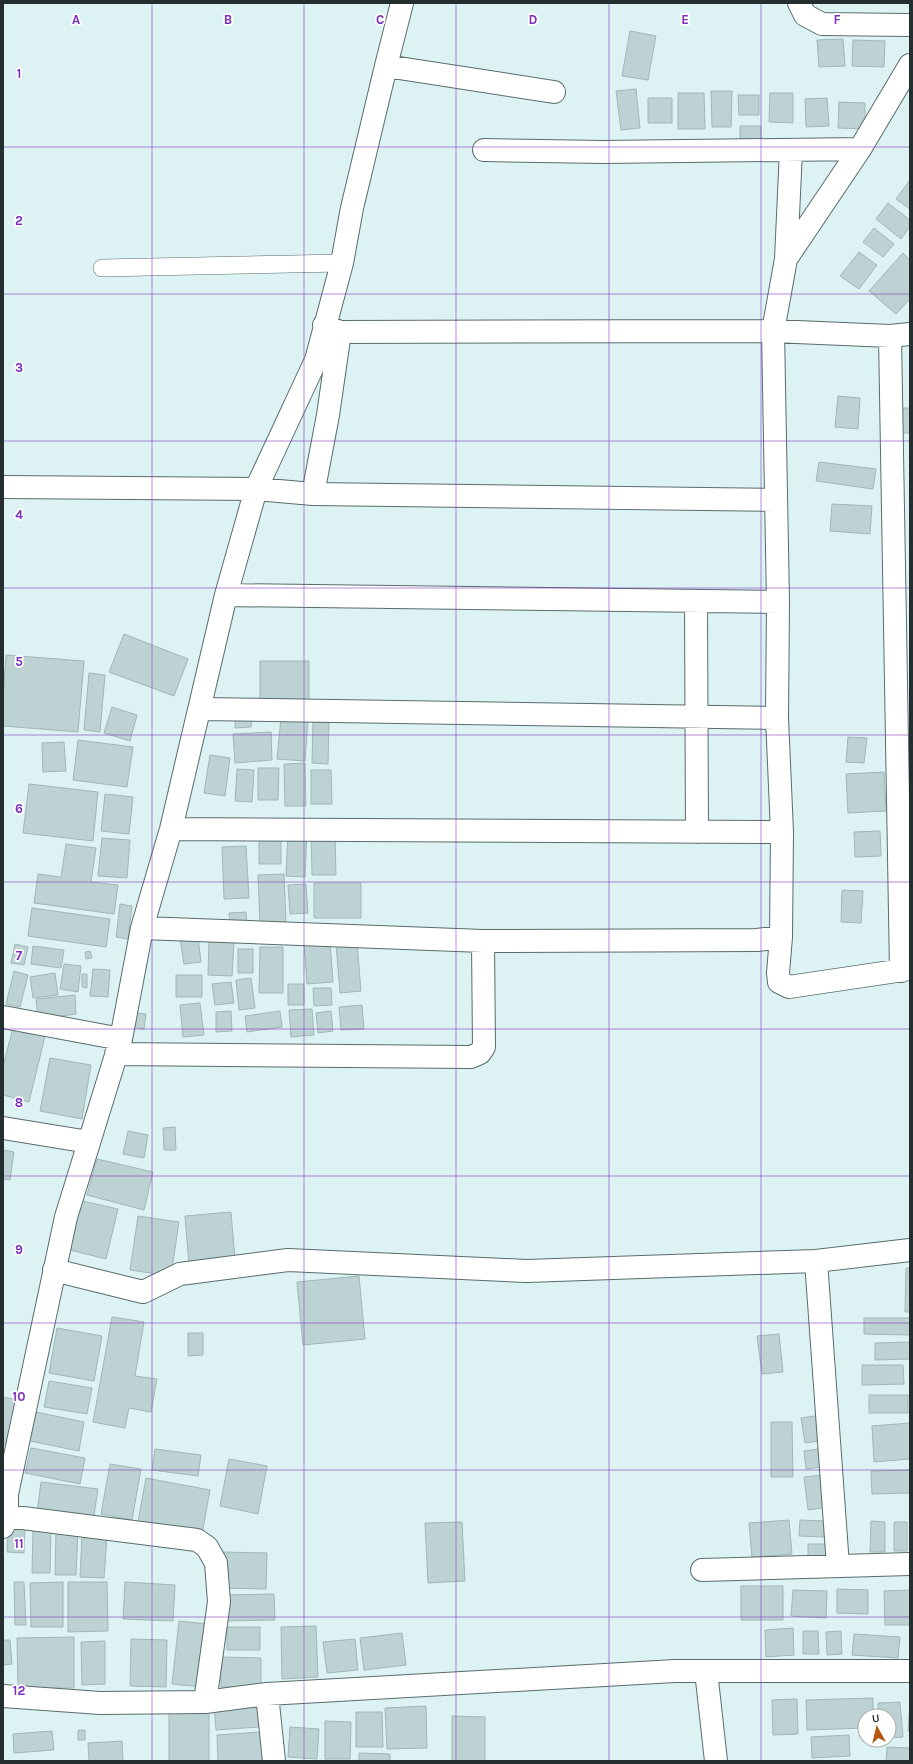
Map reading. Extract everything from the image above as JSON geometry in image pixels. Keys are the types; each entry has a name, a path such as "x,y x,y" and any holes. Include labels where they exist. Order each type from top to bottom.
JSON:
{"street":[{"path":"313,494 328,415 332,329 342,263 352,208 402,3"},
{"path":"799,3 805,15 822,24 910,25"},
{"path":"786,259 860,149 910,65"},
{"path":"386,66 554,92"},
{"path":"484,150 603,152 860,149"},
{"path":"332,329 773,331 900,335 906,970 789,987 780,982 778,973 781,937 782,832 777,718 778,602 773,331 786,259 791,150"},
{"path":"205,1702 219,1602 216,1563 208,1547 197,1540 5,1522 7,1494 66,1217 118,1046 142,928 171,829 226,595 256,489 332,329"},
{"path":"3,487 256,489 313,494 776,500"},
{"path":"226,595 778,602"},
{"path":"696,602 697,832"},
{"path":"200,709 696,718 777,718"},
{"path":"171,829 782,832"},
{"path":"142,928 483,942 757,940 781,937"},
{"path":"3,1017 118,1046 471,1057 480,1053 484,1047 483,942"},
{"path":"3,1128 89,1142"},
{"path":"54,1270 143,1292 180,1274 288,1260 527,1271 816,1261 910,1250"},
{"path":"816,1261 838,1566"},
{"path":"702,1570 910,1564"},
{"path":"706,1671 716,1761"},
{"path":"3,1696 100,1703 205,1702 267,1694 667,1672 910,1671"},
{"path":"267,1694 274,1761"}],"lane":[{"path":"102,268 342,263"}],"building":[{"path":"630,31 656,36 648,80 622,76"},
{"path":"843,39 845,66 819,67 817,40"},
{"path":"853,40 885,41 884,67 852,66"},
{"path":"636,89 640,128 621,130 616,91"},
{"path":"711,91 732,91 731,127 712,127"},
{"path":"678,93 704,93 705,129 678,129"},
{"path":"770,93 793,93 793,123 769,122"},
{"path":"738,95 759,95 759,115 739,115"},
{"path":"648,98 672,98 672,123 648,123"},
{"path":"827,98 829,126 806,127 805,99"},
{"path":"839,102 865,103 865,129 838,128"},
{"path":"740,126 761,126 761,141 740,140"},
{"path":"910,180 910,209 896,199"},
{"path":"888,203 910,220 910,227 901,239 876,219"},
{"path":"874,228 894,244 883,257 863,242"},
{"path":"859,252 877,265 859,289 840,276"},
{"path":"903,253 910,260 910,299 896,314 869,291"},
{"path":"838,396 860,398 858,429 835,427"},
{"path":"903,408 910,408 910,433 902,433"},
{"path":"819,462 876,469 873,489 816,481"},
{"path":"832,504 872,506 870,534 830,531"},
{"path":"124,634 188,659 174,696 109,672"},
{"path":"6,655 84,661 78,732 3,726"},
{"path":"260,661 309,661 309,701 260,701"},
{"path":"89,673 105,675 100,732 84,730"},
{"path":"112,707 137,715 130,741 104,733"},
{"path":"235,715 252,715 251,727 235,728"},
{"path":"281,718 308,720 305,761 277,759"},
{"path":"313,722 329,723 328,764 312,763"},
{"path":"271,732 272,760 235,763 233,734"},
{"path":"848,737 867,738 864,763 846,762"},
{"path":"78,740 133,747 127,787 73,780"},
{"path":"64,742 66,771 43,772 42,743"},
{"path":"210,755 230,758 225,796 204,793"},
{"path":"305,763 306,806 285,806 284,764"},
{"path":"258,768 279,768 278,800 258,800"},
{"path":"237,769 254,770 252,802 235,801"},
{"path":"311,770 331,770 332,804 311,804"},
{"path":"884,772 886,811 848,813 846,774"},
{"path":"29,784 98,792 93,841 23,833"},
{"path":"105,794 133,797 129,834 101,831"},
{"path":"880,831 881,856 855,857 854,832"},
{"path":"288,833 307,834 305,877 286,876"},
{"path":"311,834 335,834 336,875 312,875"},
{"path":"259,835 281,835 281,864 259,864"},
{"path":"102,838 130,840 127,878 98,876"},
{"path":"66,844 96,848 91,882 118,885 114,914 34,903 38,874 61,877"},
{"path":"246,846 249,898 224,899 222,847"},
{"path":"284,874 286,922 260,923 258,875"},
{"path":"314,883 361,883 361,918 314,918"},
{"path":"306,884 308,913 290,914 288,885"},
{"path":"842,890 863,891 861,923 841,922"},
{"path":"120,904 132,906 128,939 116,937"},
{"path":"32,908 110,919 106,947 28,936"},
{"path":"246,912 247,923 230,925 229,913"},
{"path":"198,937 201,962 184,964 180,939"},
{"path":"209,941 234,942 232,976 208,975"},
{"path":"330,942 333,982 307,984 304,944"},
{"path":"357,943 361,991 340,993 336,944"},
{"path":"15,944 28,947 24,965 11,963"},
{"path":"33,946 64,950 61,968 31,964"},
{"path":"260,947 283,947 283,993 259,993"},
{"path":"238,949 253,949 253,973 238,973"},
{"path":"90,951 92,958 86,959 85,952"},
{"path":"64,964 81,966 78,992 60,989"},
{"path":"93,969 110,970 108,997 90,996"},
{"path":"14,971 28,975 20,1007 6,1004"},
{"path":"55,973 58,995 33,998 30,977"},
{"path":"82,974 87,974 87,988 82,987"},
{"path":"176,975 202,975 202,997 176,997"},
{"path":"251,978 255,1008 239,1010 236,980"},
{"path":"231,982 234,1003 215,1005 212,984"},
{"path":"288,984 304,984 304,1005 288,1005"},
{"path":"313,988 331,988 332,1005 314,1006"},
{"path":"75,995 76,1014 38,1019 36,999"},
{"path":"200,1003 204,1035 183,1037 180,1005"},
{"path":"362,1005 364,1029 341,1030 339,1007"},
{"path":"312,1009 314,1035 291,1037 289,1010"},
{"path":"231,1011 232,1031 216,1032 216,1012"},
{"path":"280,1011 282,1027 247,1032 245,1016"},
{"path":"331,1011 333,1031 318,1033 316,1013"},
{"path":"134,1013 146,1014 144,1029 131,1027"},
{"path":"13,1028 45,1036 29,1102 3,1095 3,1066"},
{"path":"50,1058 91,1065 82,1119 40,1111"},
{"path":"175,1127 176,1150 164,1150 163,1128"},
{"path":"128,1131 148,1135 144,1158 123,1154"},
{"path":"3,1150 14,1152 10,1180 3,1179"},
{"path":"97,1159 153,1172 144,1210 87,1195"},
{"path":"78,1200 118,1209 106,1259 66,1249"},
{"path":"231,1212 235,1260 189,1264 185,1216"},
{"path":"138,1216 179,1222 171,1276 130,1270"},
{"path":"906,1268 910,1268 910,1312 905,1312"},
{"path":"359,1276 365,1339 303,1345 297,1282"},
{"path":"112,1317 144,1322 135,1376 157,1379 151,1412 129,1408 125,1428 93,1422"},
{"path":"864,1318 910,1318 910,1335 864,1334"},
{"path":"57,1328 102,1336 94,1381 49,1373"},
{"path":"188,1333 203,1333 203,1355 188,1356"},
{"path":"779,1334 783,1372 762,1374 757,1336"},
{"path":"910,1342 910,1359 875,1360 875,1343"},
{"path":"862,1365 903,1365 904,1384 862,1385"},
{"path":"49,1381 92,1388 87,1414 44,1407"},
{"path":"869,1395 908,1395 908,1413 869,1413"},
{"path":"3,1397 18,1400 10,1445 3,1444"},
{"path":"31,1411 84,1422 79,1451 25,1440"},
{"path":"821,1415 825,1440 805,1443 801,1418"},
{"path":"771,1422 792,1422 793,1477 771,1477"},
{"path":"910,1423 910,1459 874,1462 872,1426"},
{"path":"31,1448 85,1458 80,1484 25,1473"},
{"path":"826,1448 829,1466 806,1469 804,1451"},
{"path":"155,1449 201,1455 198,1476 152,1470"},
{"path":"229,1459 267,1466 258,1514 220,1506"},
{"path":"110,1464 141,1469 132,1520 101,1514"},
{"path":"910,1470 910,1493 872,1494 871,1471"},
{"path":"824,1475 828,1507 808,1510 804,1477"},
{"path":"146,1478 210,1490 201,1540 137,1527"},
{"path":"41,1482 98,1489 93,1521 37,1513"},
{"path":"789,1520 792,1554 752,1557 749,1523"},
{"path":"800,1520 825,1521 824,1537 799,1536"},
{"path":"871,1521 885,1522 885,1552 870,1552"},
{"path":"462,1522 465,1581 428,1583 425,1523"},
{"path":"894,1522 907,1522 907,1551 894,1551"},
{"path":"8,1528 25,1528 24,1553 7,1552"},
{"path":"33,1529 51,1530 50,1573 32,1573"},
{"path":"56,1530 78,1530 76,1575 55,1575"},
{"path":"82,1535 107,1536 104,1578 80,1577"},
{"path":"808,1544 830,1544 830,1558 808,1559"},
{"path":"222,1552 267,1553 266,1589 221,1588"},
{"path":"14,1582 24,1582 26,1625 15,1625"},
{"path":"63,1582 63,1627 31,1627 30,1583"},
{"path":"68,1582 107,1582 108,1631 68,1632"},
{"path":"125,1582 175,1585 173,1621 123,1619"},
{"path":"741,1586 783,1586 783,1620 741,1620"},
{"path":"837,1589 868,1590 868,1614 837,1613"},
{"path":"793,1590 827,1591 826,1618 791,1616"},
{"path":"910,1590 910,1625 885,1625 884,1591"},
{"path":"274,1594 275,1620 225,1621 224,1595"},
{"path":"179,1621 209,1624 202,1687 172,1684"},
{"path":"316,1626 318,1677 282,1679 281,1627"},
{"path":"227,1627 260,1627 260,1650 227,1650"},
{"path":"793,1628 794,1655 766,1657 765,1630"},
{"path":"803,1631 818,1631 819,1654 803,1654"},
{"path":"841,1631 842,1654 827,1655 826,1632"},
{"path":"402,1633 406,1665 364,1670 360,1638"},
{"path":"854,1634 900,1637 898,1658 852,1655"},
{"path":"74,1637 74,1688 18,1688 17,1638"},
{"path":"131,1639 167,1640 166,1687 130,1686"},
{"path":"355,1639 358,1670 327,1673 323,1642"},
{"path":"3,1640 10,1640 12,1664 3,1665"},
{"path":"105,1641 105,1684 82,1685 81,1642"},
{"path":"221,1657 261,1658 261,1687 221,1687"},
{"path":"873,1698 873,1708 857,1708 857,1728 807,1730 806,1700"},
{"path":"797,1699 798,1734 773,1735 772,1700"},
{"path":"900,1702 903,1737 897,1737 897,1708 878,1708 878,1703"},
{"path":"910,1702 910,1731 908,1731"},
{"path":"258,1703 259,1727 216,1730 214,1706"},
{"path":"426,1706 427,1748 387,1749 385,1708"},
{"path":"169,1709 209,1709 209,1761 169,1761"},
{"path":"356,1712 382,1712 383,1747 356,1747"},
{"path":"452,1716 485,1717 485,1761 452,1761"},
{"path":"325,1721 351,1722 350,1759 325,1759"},
{"path":"290,1727 319,1729 317,1759 288,1757"},
{"path":"78,1730 85,1730 85,1740 78,1740"},
{"path":"52,1731 54,1750 14,1753 13,1734"},
{"path":"261,1732 263,1761 218,1761 217,1735"},
{"path":"849,1735 850,1756 812,1758 811,1737"},
{"path":"122,1741 123,1761 89,1761 88,1743"},
{"path":"887,1748 910,1748 910,1761 886,1761"},
{"path":"359,1753 390,1754 390,1761 359,1761"}]}
